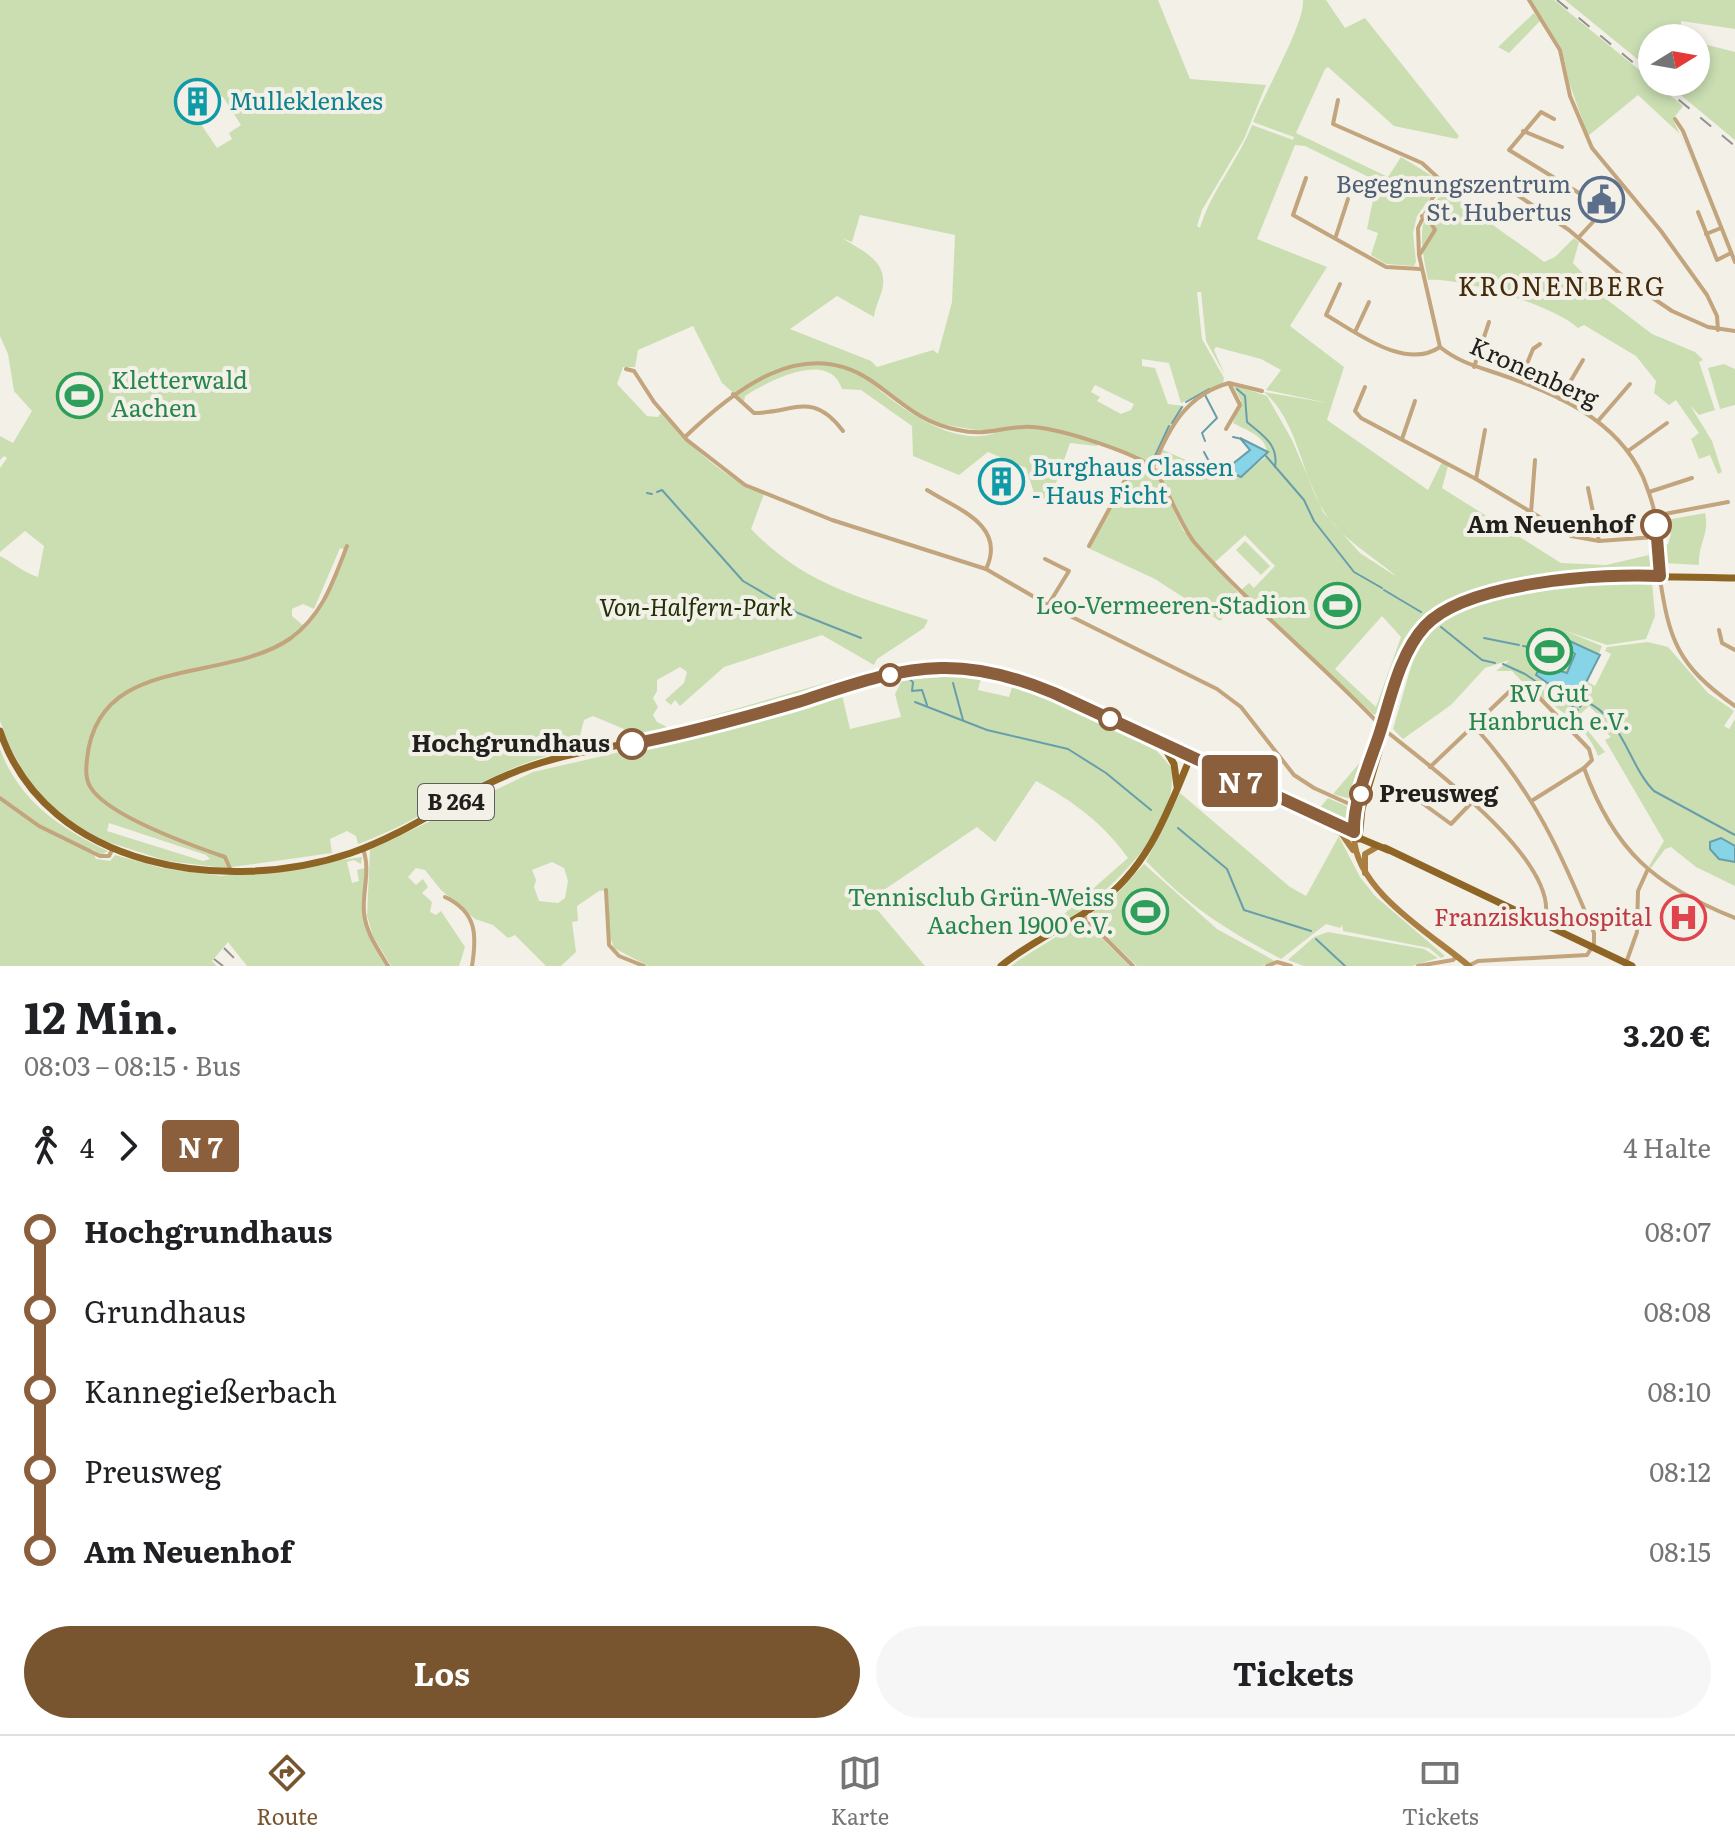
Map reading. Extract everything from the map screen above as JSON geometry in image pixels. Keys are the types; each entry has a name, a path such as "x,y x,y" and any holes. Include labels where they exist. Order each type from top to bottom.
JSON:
{"main road":[{"path":"1357,857 1360,808 1401,671 1412,644 1426,625 1447,609 1544,582 1593,577 1735,578"},
{"name":"B 264","path":"0,731 12,762 40,801 73,828 113,848 171,865 231,871 303,865 363,849 530,766 706,728 867,680 916,670 965,669 1015,678 1162,743 1629,964"},
{"path":"1162,743 1177,773 1175,795"},
{"path":"1001,966 1082,915 1110,894 1137,866 1175,795 1190,758"},
{"name":"B 264","path":"1327,822 1388,850"},
{"path":"1339,830 1377,889 1469,966"},
{"path":"1356,835 1366,874"},
{"path":"1366,874 1365,854 1377,847"}],"street":[{"path":"1529,0 1558,45 1570,96 1592,148 1661,231 1707,295 1717,316 1718,330"},
{"path":"1338,100 1333,124 1422,163 1447,186"},
{"path":"1554,119 1541,112 1509,148 1510,153 1605,209 1579,237"},
{"path":"1675,119 1683,131 1735,262"},
{"path":"1523,131 1562,147"},
{"path":"1306,178 1293,215 1336,236 1386,267 1421,269"},
{"path":"1422,216 1433,197 1447,186 1470,179 1495,182 1579,237 1655,301 1718,330 1735,331"},
{"path":"1336,236 1348,199"},
{"path":"1698,212 1717,260 1731,253"},
{"name":"Kronenberg","path":"1419,255 1435,230 1430,221 1422,216 1417,238 1419,255 1440,347 1474,367 1520,381 1560,399 1598,421 1628,451 1649,492 1666,623 1677,652 1708,687 1735,706"},
{"path":"1706,234 1721,228"},
{"path":"1340,284 1326,315 1400,352 1420,354 1440,347"},
{"path":"1355,332 1369,302"},
{"path":"1474,367 1489,322"},
{"path":"1520,381 1533,349 1540,344"},
{"path":"1560,399 1583,360"},
{"path":"685,437 733,394 781,370 823,362 851,370 902,407 932,424 971,432 994,433 1024,427 1067,434 1153,467 1176,516 1195,544 1258,611 1308,653 1384,729 1473,801 1516,849 1544,889 1548,906 1543,924"},
{"path":"626,369 634,371 654,402 685,437 745,485 832,520 986,569 1048,605 1217,689 1241,707 1294,775 1314,788 1360,808"},
{"path":"1226,429 1240,405 1229,383"},
{"path":"1153,467 1164,440 1184,407 1229,383 1262,391"},
{"path":"1598,421 1630,384"},
{"path":"1365,387 1355,411 1571,536 1599,541 1655,537"},
{"path":"733,394 754,413 796,405 812,406 830,414 843,431"},
{"path":"1402,439 1415,401"},
{"path":"1628,451 1667,423"},
{"path":"1476,479 1485,430"},
{"path":"1089,546 1136,460"},
{"path":"1531,513 1535,460"},
{"path":"1649,492 1692,478"},
{"path":"1588,488 1599,541"},
{"path":"927,490 983,524 993,549 986,569"},
{"path":"1654,516 1728,502"},
{"path":"231,871 225,857 173,839 109,805 95,793 86,775 91,730 102,711 137,686 262,654 290,638 319,613 347,546"},
{"path":"1045,559 1069,571 1048,605"},
{"path":"1719,630 1722,643 1735,650"},
{"path":"1430,767 1503,696 1526,689 1547,704 1589,749 1592,760 1533,800"},
{"path":"1469,966 1478,961 1587,955 1593,947 1594,933 1561,852 1533,800 1474,726"},
{"path":"1584,768 1609,825 1647,871 1686,898 1735,918"},
{"path":"1399,792 1407,792 1451,824 1473,801"},
{"path":"0,798 39,826 100,856 109,856 113,848"},
{"path":"363,849 367,871 364,917 371,937 388,966"},
{"path":"1629,964 1637,932 1638,891 1647,871"},
{"path":"606,890 609,945 619,956 644,966"},
{"path":"445,897 461,907 472,921 476,940 472,966"},
{"path":"1082,915 1133,966"},
{"path":"1418,966 1453,960 1457,956"},
{"path":"1267,966 1281,962 1291,966"}],"green space":[{"name":"Von-Halfern-Park","path":"0,0 1158,0 1190,79 1266,85 1244,139 1202,210 1197,226 1200,228 1252,125 1293,140 1294,137 1253,122 1298,25 1303,0 1326,0 1345,28 1365,18 1459,136 1457,139 1394,126 1328,67 1325,69 1296,133 1388,177 1401,157 1442,182 1417,216 1413,233 1414,266 1386,264 1371,255 1378,233 1367,229 1377,181 1305,146 1295,145 1257,239 1327,267 1290,326 1344,367 1327,420 1428,490 1442,462 1448,466 1442,488 1561,563 1606,565 1649,555 1651,571 1546,580 1449,602 1428,618 1410,642 1407,641 1379,715 1373,714 1241,590 1249,583 1254,588 1275,566 1245,535 1215,562 1185,529 1157,470 1161,449 1210,469 1241,477 1267,456 1267,449 1261,440 1233,423 1241,401 1233,385 1267,396 1292,440 1309,479 1292,433 1275,404 1264,392 1328,403 1266,390 1281,370 1261,359 1216,347 1214,350 1225,375 1206,341 1201,292 1197,292 1202,339 1224,378 1223,383 1181,403 1169,363 1142,359 1142,366 1155,368 1168,404 1184,406 1155,458 1148,462 1099,442 1097,446 1070,443 1050,500 1035,496 1026,468 988,452 959,475 913,456 912,426 861,390 842,389 835,377 824,371 797,372 782,377 745,396 744,402 722,383 693,326 638,350 635,367 623,367 617,384 647,416 658,417 661,413 721,470 764,494 751,529 771,548 812,576 833,586 928,620 924,628 877,659 874,665 822,635 724,667 680,706 675,700 671,705 665,700 684,683 687,672 680,667 657,680 653,698 658,707 653,715 657,722 669,728 874,669 875,673 685,727 615,742 624,729 593,716 584,720 579,740 587,742 586,746 566,748 567,751 512,768 358,844 356,836 347,831 330,839 332,853 225,868 167,861 105,841 67,820 32,787 0,721 0,556 38,577 44,546 25,531 0,552 0,468 7,458 4,456 0,460 0,436 13,443 32,411 14,391 8,354 0,336","holes":["200,88 223,97 241,125 229,133 232,139 217,148 184,99","860,215 955,235 952,302 938,354 933,350 877,367 871,361 790,329 837,296 874,317 882,291 882,272 873,258 842,238 852,242","872,380 903,405 933,423 995,433 962,435 945,430 912,414 871,383","1095,385 1134,404 1131,410 1121,414 1097,401 1100,397 1091,392","1340,531 1387,569 1397,577 1360,553","340,548 345,550 324,601 305,627 292,616 292,609 303,604 314,609","1382,616 1401,637 1376,707 1335,669","109,823 206,855 210,859 203,861 107,831"]},
{"path":"1531,0 1554,0 1638,69 1638,95 1588,136 1569,82 1562,49"},
{"path":"1565,0 1735,0 1735,29 1681,21 1681,24 1638,24 1638,60"},
{"path":"1534,13 1540,21 1509,53 1498,47"},
{"path":"1710,46 1735,52 1735,140 1682,96 1710,96"},
{"path":"1639,96 1671,96 1683,106 1673,119 1679,134"},
{"path":"1449,191 1459,197 1473,215 1488,221 1544,262 1555,257 1574,238 1579,242 1573,263 1591,282 1593,289 1652,334 1695,352 1703,360 1699,362 1715,410 1699,415 1690,405 1712,441 1722,472 1718,474 1710,455 1699,459 1691,439 1699,433 1676,400 1669,405 1654,393 1656,381 1636,356 1584,325 1578,328 1567,319 1529,302 1462,283 1428,280 1422,230 1430,208"},
{"path":"1724,364 1735,369 1735,405 1720,409 1708,368"},
{"path":"1136,462 1154,470 1183,530 1243,598 1220,621 1155,579 1088,548"},
{"path":"1705,513 1706,527 1699,565 1664,563 1662,546 1668,544 1671,534 1661,521"},
{"path":"1245,541 1270,566 1261,575 1236,550"},
{"path":"1625,579 1652,582 1655,616 1646,639 1607,645 1563,630 1602,646 1599,654 1562,637 1559,642 1541,633 1530,653 1534,659 1563,671 1572,650 1575,655 1566,675 1541,665 1536,675 1566,698 1575,699 1595,663 1588,682 1595,686 1611,654 1605,651 1607,647 1648,642 1668,647 1708,693 1734,711 1724,726 1729,729 1735,719 1735,886 1696,867 1671,847 1665,849 1651,868 1649,866 1664,841 1605,740 1611,737 1604,730 1608,725 1589,706 1577,717 1605,752 1598,756 1591,742 1571,719 1512,671 1496,671 1510,660 1485,668 1451,705 1403,739 1393,729 1417,646 1433,626 1437,628 1433,622 1475,600 1499,593"},
{"path":"958,676 981,678 978,690 1009,697 1013,684 1066,705 1157,751 1171,767 1171,790 1154,834 1122,874 1068,921 1064,914 1128,858 1109,834 1087,814 1036,781 995,842 977,827 869,900 925,966 648,966 614,948 609,934 608,890 599,891 577,906 578,921 572,922 576,952 561,966 546,966 515,935 508,938 493,925 475,919 441,890 425,870 416,868 408,877 416,885 423,879 428,887 422,893 432,902 430,912 436,915 441,911 465,947 459,966 391,966 373,936 367,916 370,850 533,772 742,724 842,695 850,729 901,717 895,694 902,680","holes":["552,862 564,868 568,881 565,898 558,903 539,901 532,870"]},
{"path":"0,749 18,784 30,798 58,823 108,851 101,855 92,849 96,859 110,861 115,855 162,868 221,876 362,857 361,864 354,860 347,862 352,883 359,881 357,870 365,868 365,919 386,966 247,966 228,942 212,961 217,966 0,966"},
{"path":"1369,752 1354,800 1333,794"},
{"path":"1180,793 1290,887 1306,896 1339,836 1360,877 1375,896 1445,956 1441,958 1429,948 1343,931 1342,925 1340,928 1326,924 1281,959 1226,927 1178,892 1146,861"},
{"path":"1328,798 1351,808 1346,822 1318,810"},
{"name":"Tennisclub Grün-Weiss Aachen 1900 e.V.","path":"1144,864 1217,929 1275,961 1262,966 1137,966 1086,917 1114,897"},
{"path":"1083,920 1130,966 1011,966 1019,960"},
{"path":"1328,932 1424,949 1438,958 1412,966 1304,966 1288,960 1314,937"}],"water":[{"path":"1240,438 1268,452 1241,477 1225,470 1250,450"},
{"path":"1561,637 1600,655 1579,696 1572,700 1536,675 1541,665 1567,673 1575,654 1559,642"},
{"path":"1721,838 1735,846 1735,862 1719,859 1710,849 1710,842"}],"waterway":[{"path":"1186,402 1209,389"},
{"path":"1237,389 1245,396 1247,422 1272,446 1275,467"},
{"path":"1205,395 1217,418 1202,433 1205,441"},
{"path":"1172,423 1182,407"},
{"path":"1154,458 1169,426"},
{"path":"1233,437 1242,439"},
{"path":"1204,452 1212,467 1227,470"},
{"path":"1266,456 1304,500 1314,521 1354,572 1382,588"},
{"path":"1157,464 1165,465"},
{"path":"657,492 662,490 743,581 798,613 861,638"},
{"path":"647,493 652,494"},
{"path":"1384,590 1421,612"},
{"path":"1441,627 1482,660 1495,663"},
{"path":"1523,646 1529,647 1538,631 1563,640"},
{"path":"1484,638 1519,645"},
{"path":"1503,664 1525,674 1578,710"},
{"path":"908,678 913,682 912,691 922,690 927,705"},
{"path":"953,683 963,720"},
{"path":"1580,707 1584,701 1608,718 1654,791 1735,835"},
{"path":"915,702 987,730 1068,749 1106,773 1151,810"},
{"path":"1178,828 1227,869 1244,910 1311,931"},
{"path":"1316,939 1345,966"}],"railway":[{"path":"1557,0 1638,67"},
{"path":"1674,96 1735,146"},
{"path":"224,948 242,966"},
{"path":"214,959 223,966"}],"bus line":[{"path":"632,744 742,718 882,676 929,668 986,671 1054,693 1354,832 1357,807 1390,697 1405,658 1426,625 1447,609 1464,602 1544,582 1593,577 1660,576 1656,525"}],"place":[{"name":"Mulleklenkes","path":"198,102"},
{"name":"Begegnungszentrum St. Hubertus","path":"1602,199"},
{"name":"Kletterwald Aachen","path":"80,395"},
{"name":"Burghaus Classen - Haus Ficht","path":"1001,482"},
{"name":"Am Neuenhof","path":"1656,525"},
{"name":"Leo-Vermeeren-Stadion","path":"1338,606"},
{"name":"RV Gut Hanbruch e.V.","path":"1549,652"},
{"name":"Hochgrundhaus","path":"632,744"},
{"name":"Preusweg","path":"1361,794"},
{"name":"Tennisclub Grün-Weiss Aachen 1900 e.V.","path":"1145,912"},
{"name":"Franziskushospital","path":"1683,918"}],"district":[{"name":"KRONENBERG","path":"1562,287"}]}
